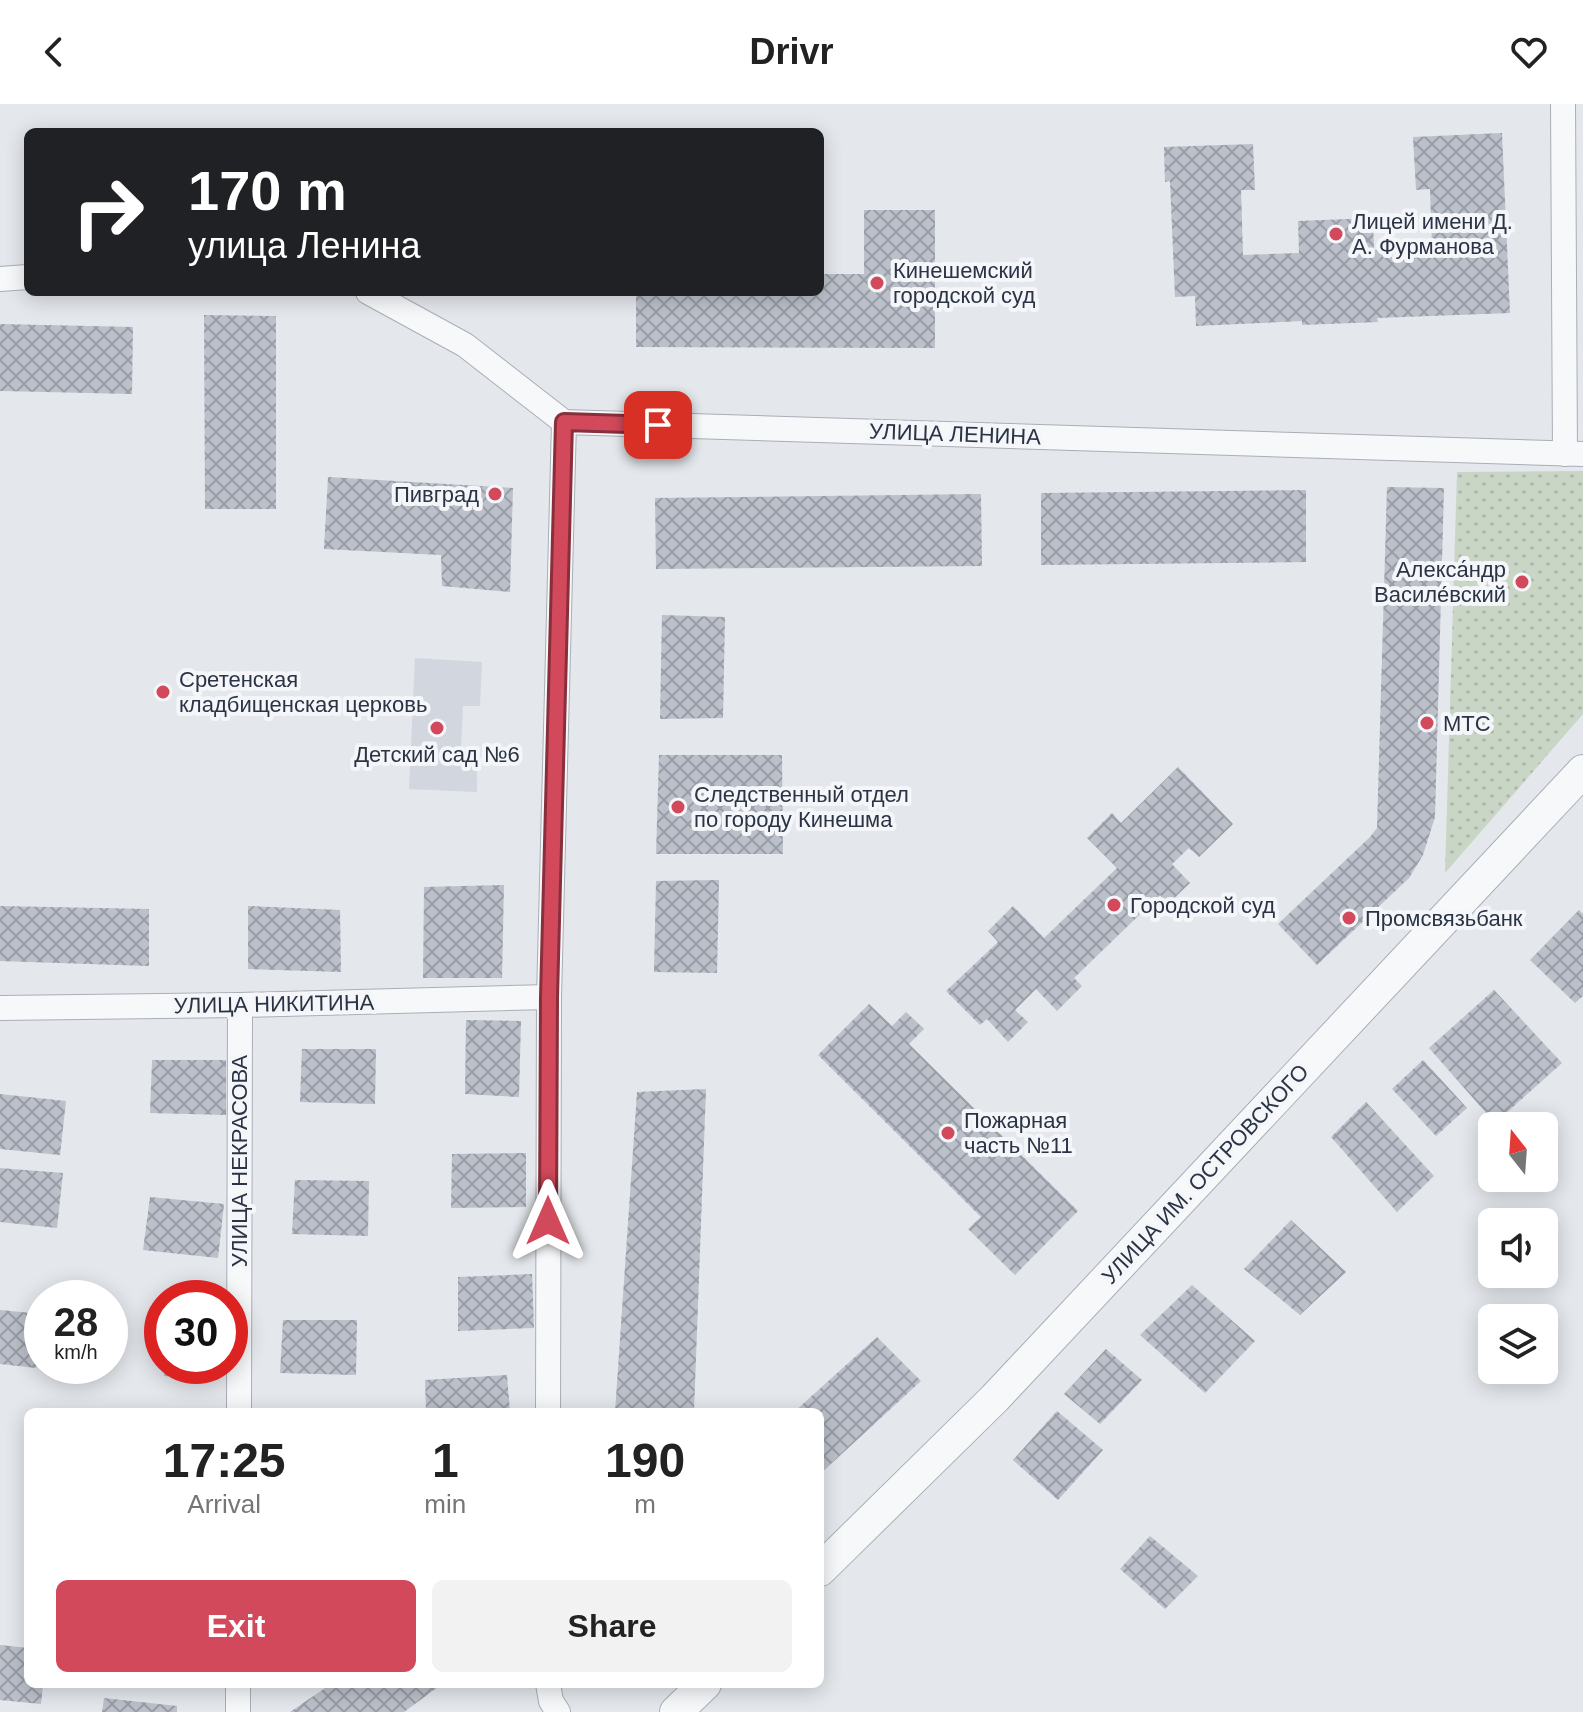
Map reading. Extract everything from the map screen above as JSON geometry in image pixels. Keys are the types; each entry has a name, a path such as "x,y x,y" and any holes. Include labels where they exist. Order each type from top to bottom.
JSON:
{"street":[{"path":"1563,104 1574,454"},
{"path":"0,279 24,277"},
{"path":"375,296 465,345 564,422 549,997 548,1408"},
{"name":"УЛИЦА ЛЕНИНА","path":"564,422 1574,454"},
{"name":"УЛИЦА ИМ. ОСТРОВСКОГО","path":"824,1566 995,1398 1583,771"},
{"name":"УЛИЦА НИКИТИНА","path":"0,1008 549,997"},
{"name":"УЛИЦА НЕКРАСОВА","path":"239,1408 240,1005"},
{"path":"238,1688 238,1712"},
{"path":"549,1688 551,1701 558,1712"},
{"path":"676,1712 701,1688"}],"shaded area":[{"name":"Детский сад №6","path":"415,658 482,662 480,706 463,706 461,749 477,752 477,792 409,789"}],"green space":[{"path":"1583,471 1583,714 1445,873 1457,472"}],"building":[{"name":"Лицей имени Д. А. Фурманова","path":"1502,133 1510,313 1377,318 1378,322 1302,325 1302,321 1196,326 1195,296 1175,297 1170,181 1165,182 1164,147 1253,144 1255,190 1241,190 1243,255 1299,253 1298,221 1373,218 1374,250 1432,247 1430,189 1416,190 1413,137"},
{"name":"Кинешемский городской суд","path":"864,210 935,210 935,348 636,347 636,296 824,296 824,274 864,274"},
{"path":"204,315 276,316 276,509 205,509"},
{"path":"0,324 133,327 132,394 0,391"},
{"path":"328,477 513,488 510,592 442,586 441,555 324,549"},
{"path":"1387,487 1444,488 1435,817 1423,855 1409,878 1317,965 1278,924 1377,828"},
{"path":"1306,490 1306,562 1041,565 1041,493"},
{"path":"981,494 982,566 656,569 655,498"},
{"path":"662,615 725,617 723,718 660,719"},
{"path":"659,755 782,755 783,854 656,854"},
{"name":"Городской суд","path":"1178,767 1233,824 1199,857 1189,848 1172,864 1190,883 1168,904 1160,895 1074,978 1082,986 1057,1011 1036,989 1015,1010 1028,1022 1008,1042 987,1019 980,1025 946,991 998,942 988,931 1013,906 1044,938 1117,868 1087,838 1112,813 1121,823"},
{"path":"719,880 717,973 654,972 656,881"},
{"path":"504,885 502,978 423,978 424,887"},
{"path":"0,906 149,909 149,966 0,961"},
{"path":"248,906 340,910 341,972 248,969"},
{"path":"1579,910 1583,914 1583,996 1575,1003 1530,960"},
{"path":"1494,990 1562,1063 1507,1112 1485,1112 1429,1048"},
{"name":"Пожарная часть №11","path":"869,1004 892,1026 906,1012 924,1029 909,1044 1078,1211 1015,1275 968,1229 981,1217 818,1055"},
{"path":"466,1020 521,1021 519,1097 465,1094"},
{"path":"302,1049 376,1049 375,1104 300,1102"},
{"path":"152,1060 226,1060 226,1115 150,1113"},
{"path":"1423,1060 1467,1108 1436,1136 1392,1089"},
{"path":"706,1089 694,1408 615,1408 637,1092"},
{"path":"0,1094 66,1101 60,1155 0,1149"},
{"path":"1366,1102 1434,1176 1397,1212 1331,1137"},
{"path":"526,1153 526,1207 451,1208 452,1154"},
{"path":"0,1168 63,1173 57,1228 0,1222"},
{"path":"295,1180 369,1181 368,1236 292,1234"},
{"path":"150,1197 224,1204 218,1258 143,1250"},
{"path":"1291,1220 1346,1272 1300,1315 1244,1269"},
{"path":"532,1274 534,1328 458,1331 458,1277"},
{"path":"1192,1285 1255,1341 1205,1393 1140,1335"},
{"path":"0,1310 24,1312 24,1367 0,1364"},
{"path":"283,1320 357,1320 356,1375 280,1373"},
{"path":"877,1337 921,1381 824,1470 824,1408 798,1408"},
{"path":"1106,1349 1142,1380 1100,1424 1064,1394"},
{"path":"507,1375 510,1408 426,1408 425,1380"},
{"path":"1057,1411 1103,1450 1058,1500 1013,1460"},
{"path":"1150,1536 1198,1576 1165,1609 1120,1569"},
{"path":"0,1645 24,1648 24,1688 43,1688 41,1704 0,1700"},
{"path":"325,1688 437,1688 404,1712 290,1712"},
{"path":"104,1698 177,1706 177,1712 102,1712"}],"place":[{"name":"Лицей имени Д. А. Фурманова","path":"1336,234"},
{"name":"Кинешемский городской суд","path":"877,283"},
{"name":"Пивград","path":"495,494"},
{"name":"Алекса́ндр Василе́вский","path":"1522,582"},
{"name":"Сретенская кладбищенская церковь","path":"163,692"},
{"name":"МТС","path":"1427,723"},
{"name":"Детский сад №6","path":"437,728"},
{"name":"Следственный отдел по городу Кинешма","path":"678,807"},
{"name":"Городской суд","path":"1114,905"},
{"name":"Промсвязьбанк","path":"1349,918"},
{"name":"Пожарная часть №11","path":"948,1133"}],"route":[{"path":"548,1221 549,997 564,422 658,425"}]}
